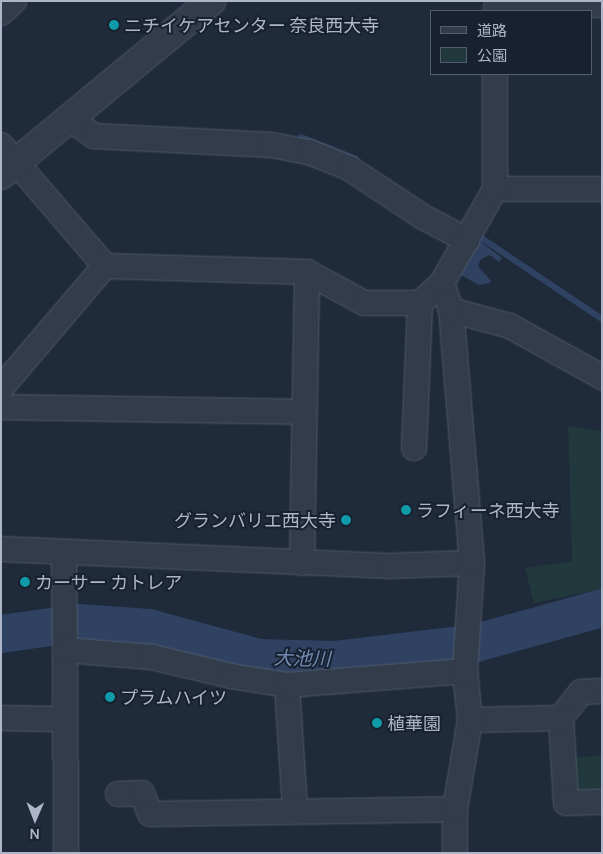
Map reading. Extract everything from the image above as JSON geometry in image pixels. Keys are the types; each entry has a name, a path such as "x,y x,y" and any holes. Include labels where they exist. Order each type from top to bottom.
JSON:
{"street":[{"path":"1,12 14,1"},
{"path":"212,1 69,118 6,161 105,266 307,272 364,303 420,303 442,283 495,189 495,75"},
{"path":"495,7 602,5"},
{"path":"69,118 94,136 272,146 309,152 349,168 423,217 470,234"},
{"path":"495,189 602,189"},
{"path":"1,388 105,266"},
{"path":"302,563 307,272"},
{"path":"442,283 451,310 472,563 470,628 465,666 470,720 455,810 456,853"},
{"path":"414,448 420,303"},
{"path":"451,310 510,326 602,377"},
{"path":"1,407 304,412"},
{"path":"1,548 388,566 472,563"},
{"path":"64,552 66,607 63,719 66,853"},
{"path":"65,650 152,657 231,676 288,685 465,666"},
{"path":"288,685 295,810"},
{"path":"602,692 581,692 561,718 566,802 602,802"},
{"path":"1,718 63,719"},
{"path":"470,720 561,718"},
{"path":"118,794 142,793 150,814 295,810 455,810"}],"green space":[{"path":"568,426 602,431 602,589 534,603 525,568 572,561"},
{"path":"602,756 602,794 581,794 571,779 571,757"}],"water":[{"path":"476,238 502,258 499,262 490,255 481,259 478,266 491,281 490,283 479,285 455,272"}],"waterway":[{"path":"301,137 356,159"},
{"path":"474,233 602,319"},
{"name":"大池川","path":"1,634 78,623 149,628 259,658 334,660 476,643 602,608"}],"place":[{"name":"ニチイケアセンター 奈良西大寺","path":"114,25"},
{"name":"ラフィーネ西大寺","path":"406,510"},
{"name":"グランバリエ西大寺","path":"346,520"},
{"name":"カーサー カトレア","path":"25,582"},
{"name":"プラムハイツ","path":"110,697"},
{"name":"植華園","path":"377,723"}]}
